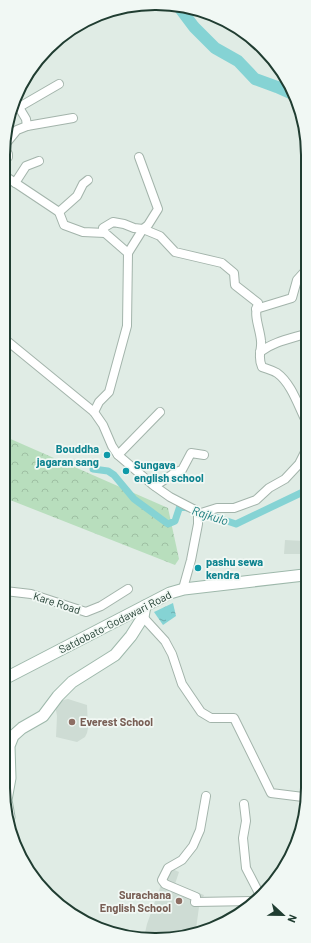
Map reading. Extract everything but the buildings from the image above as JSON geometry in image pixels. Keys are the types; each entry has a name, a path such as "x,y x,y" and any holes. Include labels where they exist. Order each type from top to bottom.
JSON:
{"street":[{"path":"27,126 26,119 20,109 21,106 59,84"},
{"path":"11,137 17,130 27,126 73,118"},
{"path":"94,412 99,402 109,392 127,326 128,253 158,209 139,157"},
{"path":"39,161 26,166 11,181 59,212 64,225 82,232 105,233"},
{"path":"59,212 77,196 88,180"},
{"path":"128,253 105,233 103,228 113,222 143,229 160,236 175,252 222,263 234,273 235,285 258,303 256,309 262,342 259,361 262,367 276,372 282,378 301,411"},
{"path":"256,309 292,298 297,280 301,276"},
{"path":"260,352 268,346 301,335"},
{"path":"10,343 94,412 118,455 155,486 170,497 195,510 198,514 198,524 184,589"},
{"path":"118,455 160,412"},
{"path":"155,486 176,472 182,470 191,452 204,455"},
{"path":"198,514 216,508 234,508 256,500 269,488 285,479 301,460"},
{"name":"Satdobato-Godawari Road","path":"10,676 144,611 170,593 184,589 301,575"},
{"name":"Kare Road","path":"10,592 31,594 86,612 101,606 128,589"},
{"path":"10,744 13,736 22,728 43,716 58,696 72,682 115,655 131,636 144,611 165,641 172,654 182,684 201,712 211,718 234,718 271,793 301,797"},
{"path":"206,796 200,830 193,846 182,860 168,868 162,880 165,884 196,898 195,902 245,902"},
{"path":"244,804 246,820 243,838 246,868 258,890"}],"shaded area":[{"path":"285,540 301,541 301,554 284,554"},
{"name":"Everest School","path":"68,699 87,705 87,733 85,737 77,742 56,737 57,716 55,705 59,701"},
{"name":"Surachana English School","path":"170,868 179,872 175,884 204,895 199,907 196,927 171,932 145,933 162,882"}],"green space":[{"path":"10,439 168,508 179,559 175,565 10,500"}],"water":[{"path":"173,603 176,616 163,625 154,612"}],"waterway":[{"path":"183,13 194,27 215,48 238,61 255,79 286,91"},
{"name":"Rajkulo","path":"93,469 108,471 114,475 134,499 168,524 175,521 180,506 188,508"},
{"name":"Rajkulo","path":"200,512 236,524 301,493"}],"place":[{"name":"Bouddha jagaran sang","path":"107,455"},
{"name":"Sungava english school","path":"126,471"},
{"name":"pashu sewa kendra","path":"198,568"},
{"name":"Everest School","path":"72,722"},
{"name":"Surachana English School","path":"179,901"}]}
